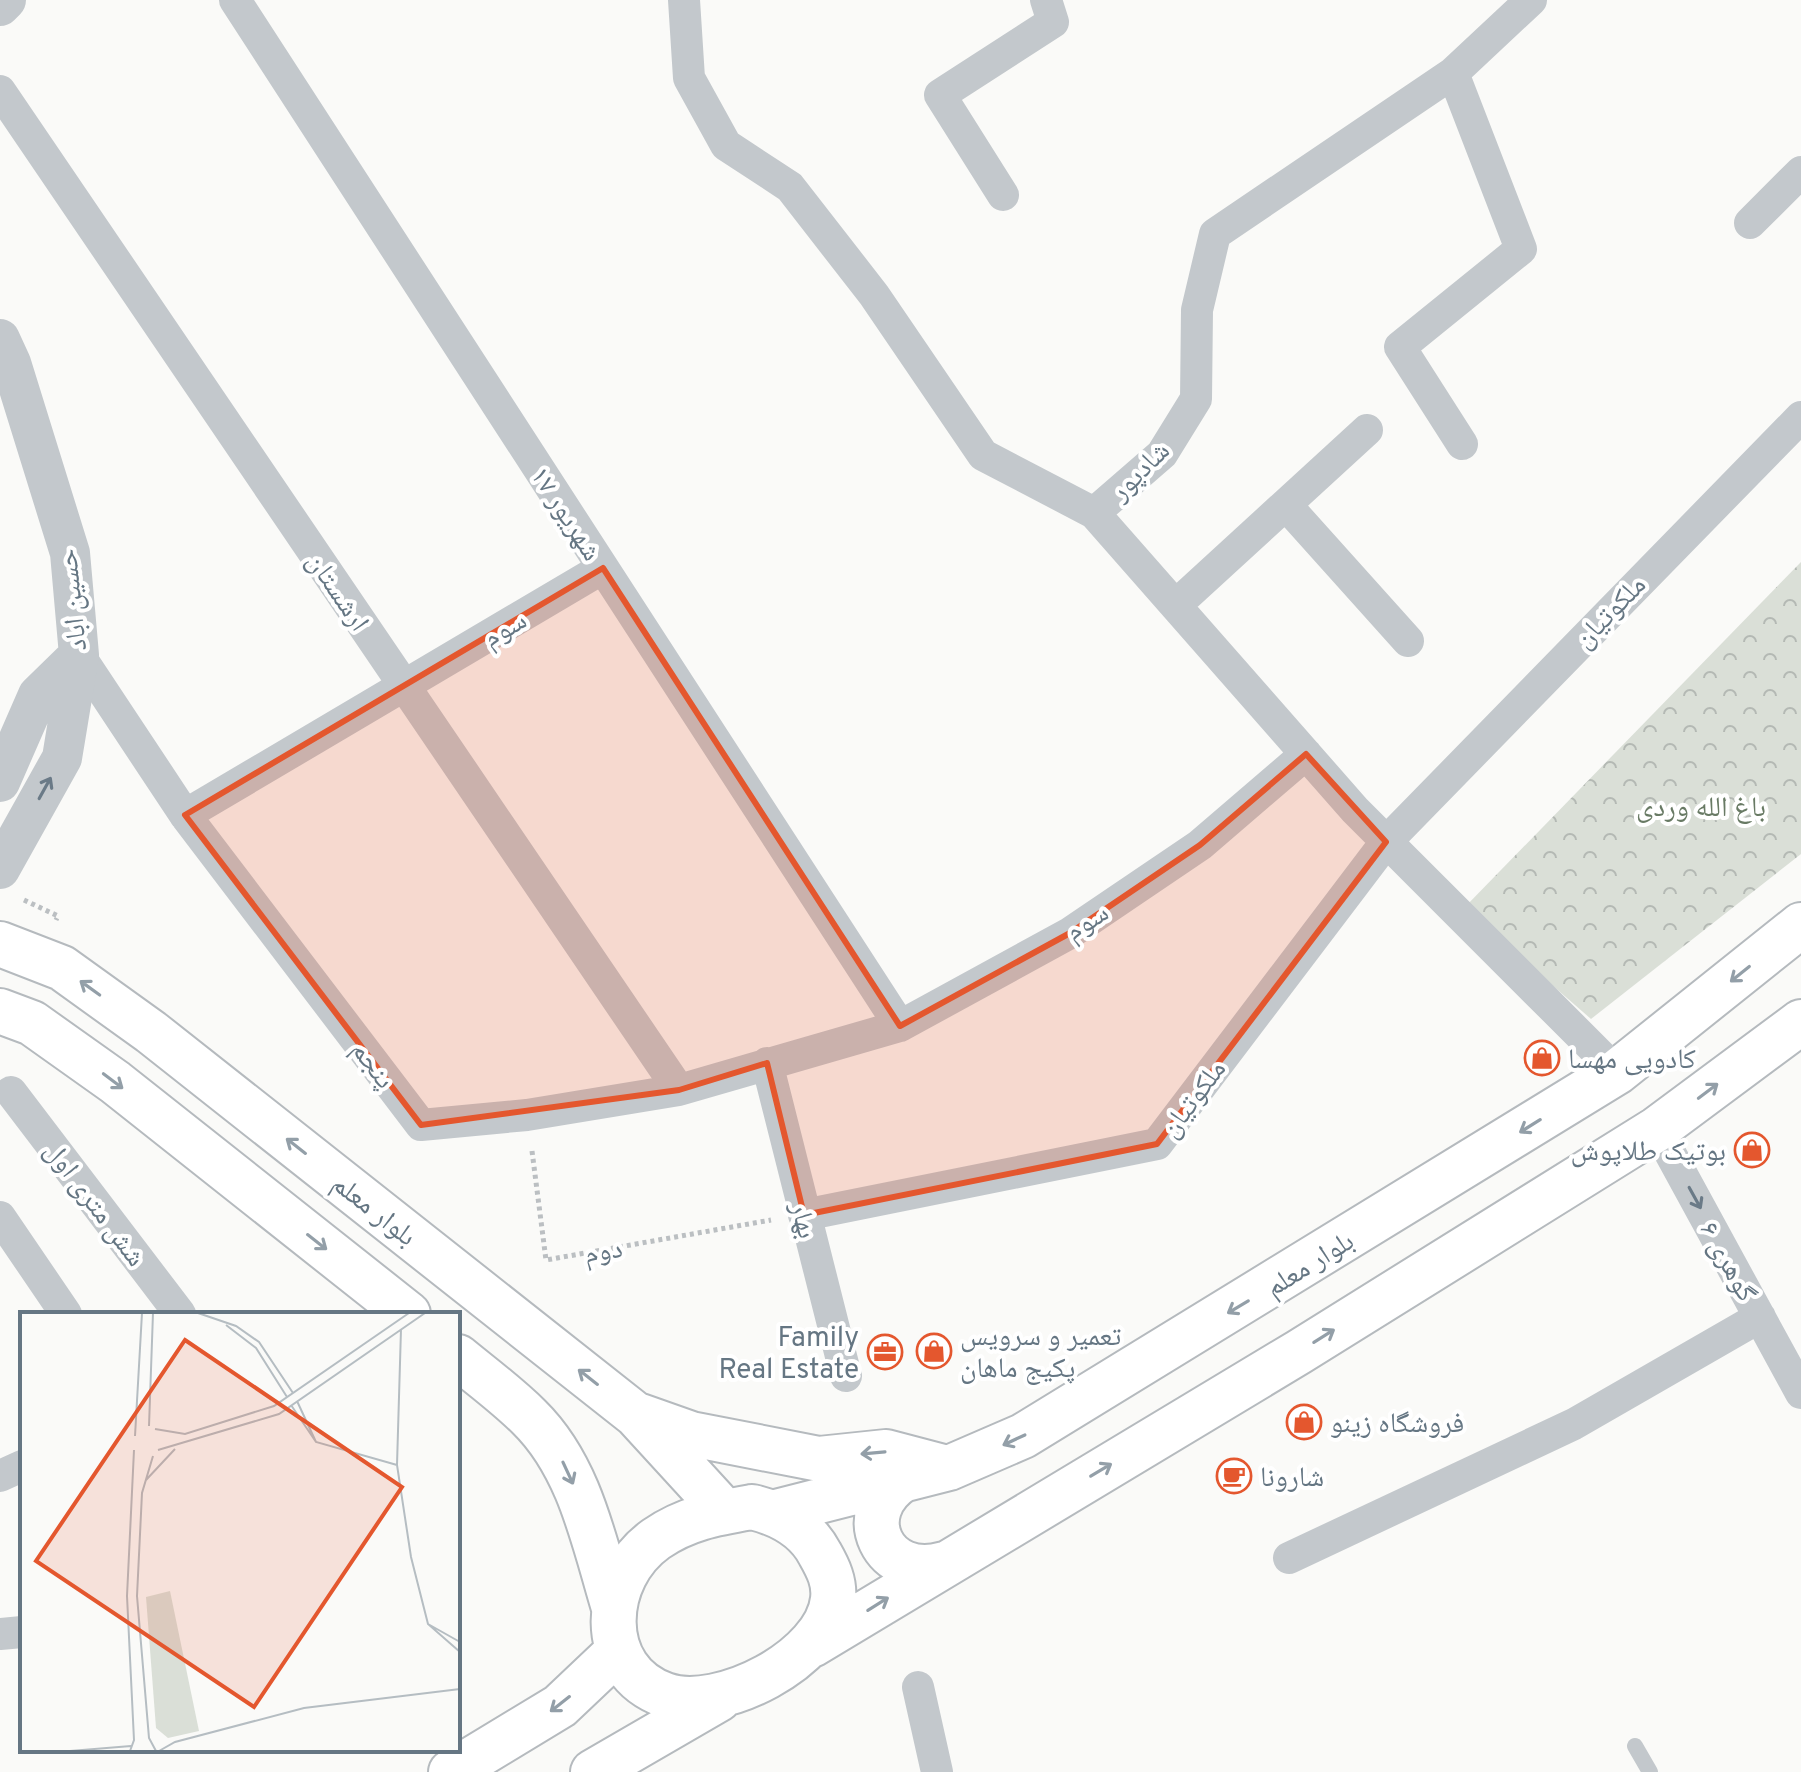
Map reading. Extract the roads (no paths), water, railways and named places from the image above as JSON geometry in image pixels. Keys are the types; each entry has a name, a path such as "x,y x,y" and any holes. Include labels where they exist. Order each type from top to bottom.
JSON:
{"main road":[{"name":"بلوار معلم","path":"772,1513 841,1498 949,1468 1038,1427 1617,1072 1801,925"},
{"name":"بلوار معلم","path":"0,944 62,968 151,1032 636,1415 723,1510"},
{"path":"0,1011 32,1023 115,1082 399,1311"},
{"path":"593,1772 727,1694 771,1674 812,1645 944,1564 1299,1352 1657,1129 1801,1022"},
{"path":"460,1359 530,1418 560,1455 585,1510 614,1608"},
{"path":"636,1415 691,1434 819,1459 886,1452 949,1468"},
{"path":"904,1479 892,1487 877,1512 881,1542 889,1554 915,1568 944,1564"},
{"path":"727,1694 674,1698 652,1690 634,1677 617,1652 612,1628 614,1608 635,1559 655,1540 692,1519 723,1510 752,1507 772,1513 803,1531 815,1544 832,1575 834,1600 812,1645"},
{"path":"451,1772 560,1706 617,1652"}],"street":[{"path":"0,6 6,0"},
{"name":"۱۷ شهریور","path":"235,0 900,1026"},
{"name":"شادپور","path":"684,0 689,78 726,145 790,187 874,295 983,455 1094,513 1162,454 1196,399 1197,310 1215,234 1453,73 1531,0"},
{"path":"1003,195 940,95 1053,22 1046,0"},
{"path":"1453,73 1521,249 1400,347 1462,444"},
{"name":"ارشستان","path":"0,91 679,1090"},
{"path":"1750,223 1801,172"},
{"name":"حسین اباد","path":"0,339 11,363 70,553 79,655 62,758 4,862"},
{"name":"ملکوتیان","path":"804,1215 1157,1144 1386,842 1801,417"},
{"path":"1176,605 1367,430"},
{"path":"1286,505 1408,641"},
{"path":"1094,513 1386,842 1617,1072"},
{"name":"سوم","path":"405,688 603,568"},
{"path":"0,782 38,695 79,655"},
{"name":"پنجم","path":"79,655 185,815 421,1125 527,1115 679,1090 838,1041"},
{"path":"185,815 405,688"},
{"name":"سوم","path":"838,1041 900,1026 1070,933 1200,845 1306,754"},
{"name":"بهار","path":"767,1063 846,1376"},
{"name":"شش متری اول","path":"11,1092 178,1312"},
{"name":"گوهری ۶","path":"1657,1129 1801,1393"},
{"path":"0,1217 65,1312"},
{"path":"1289,1558 1574,1424 1760,1317"},
{"path":"0,1476 20,1467"},
{"path":"0,1634 20,1632"},
{"path":"918,1687 937,1772"}],"lane":[{"path":"1635,1746 1650,1772"}],"place":[{"name":"کادویی مهسا","path":"1542,1058"},
{"name":"بوتیک طلاپوش","path":"1752,1150"},
{"name":"تعمیر و سرویس پکیج ماهان","path":"934,1351"},
{"name":"Family Real Estate","path":"885,1352"},
{"name":"فروشگاه زینو","path":"1304,1422"},
{"name":"شارونا","path":"1234,1476"}],"park label":[{"name":"باغ الله وردی","path":"1701,806"}]}
